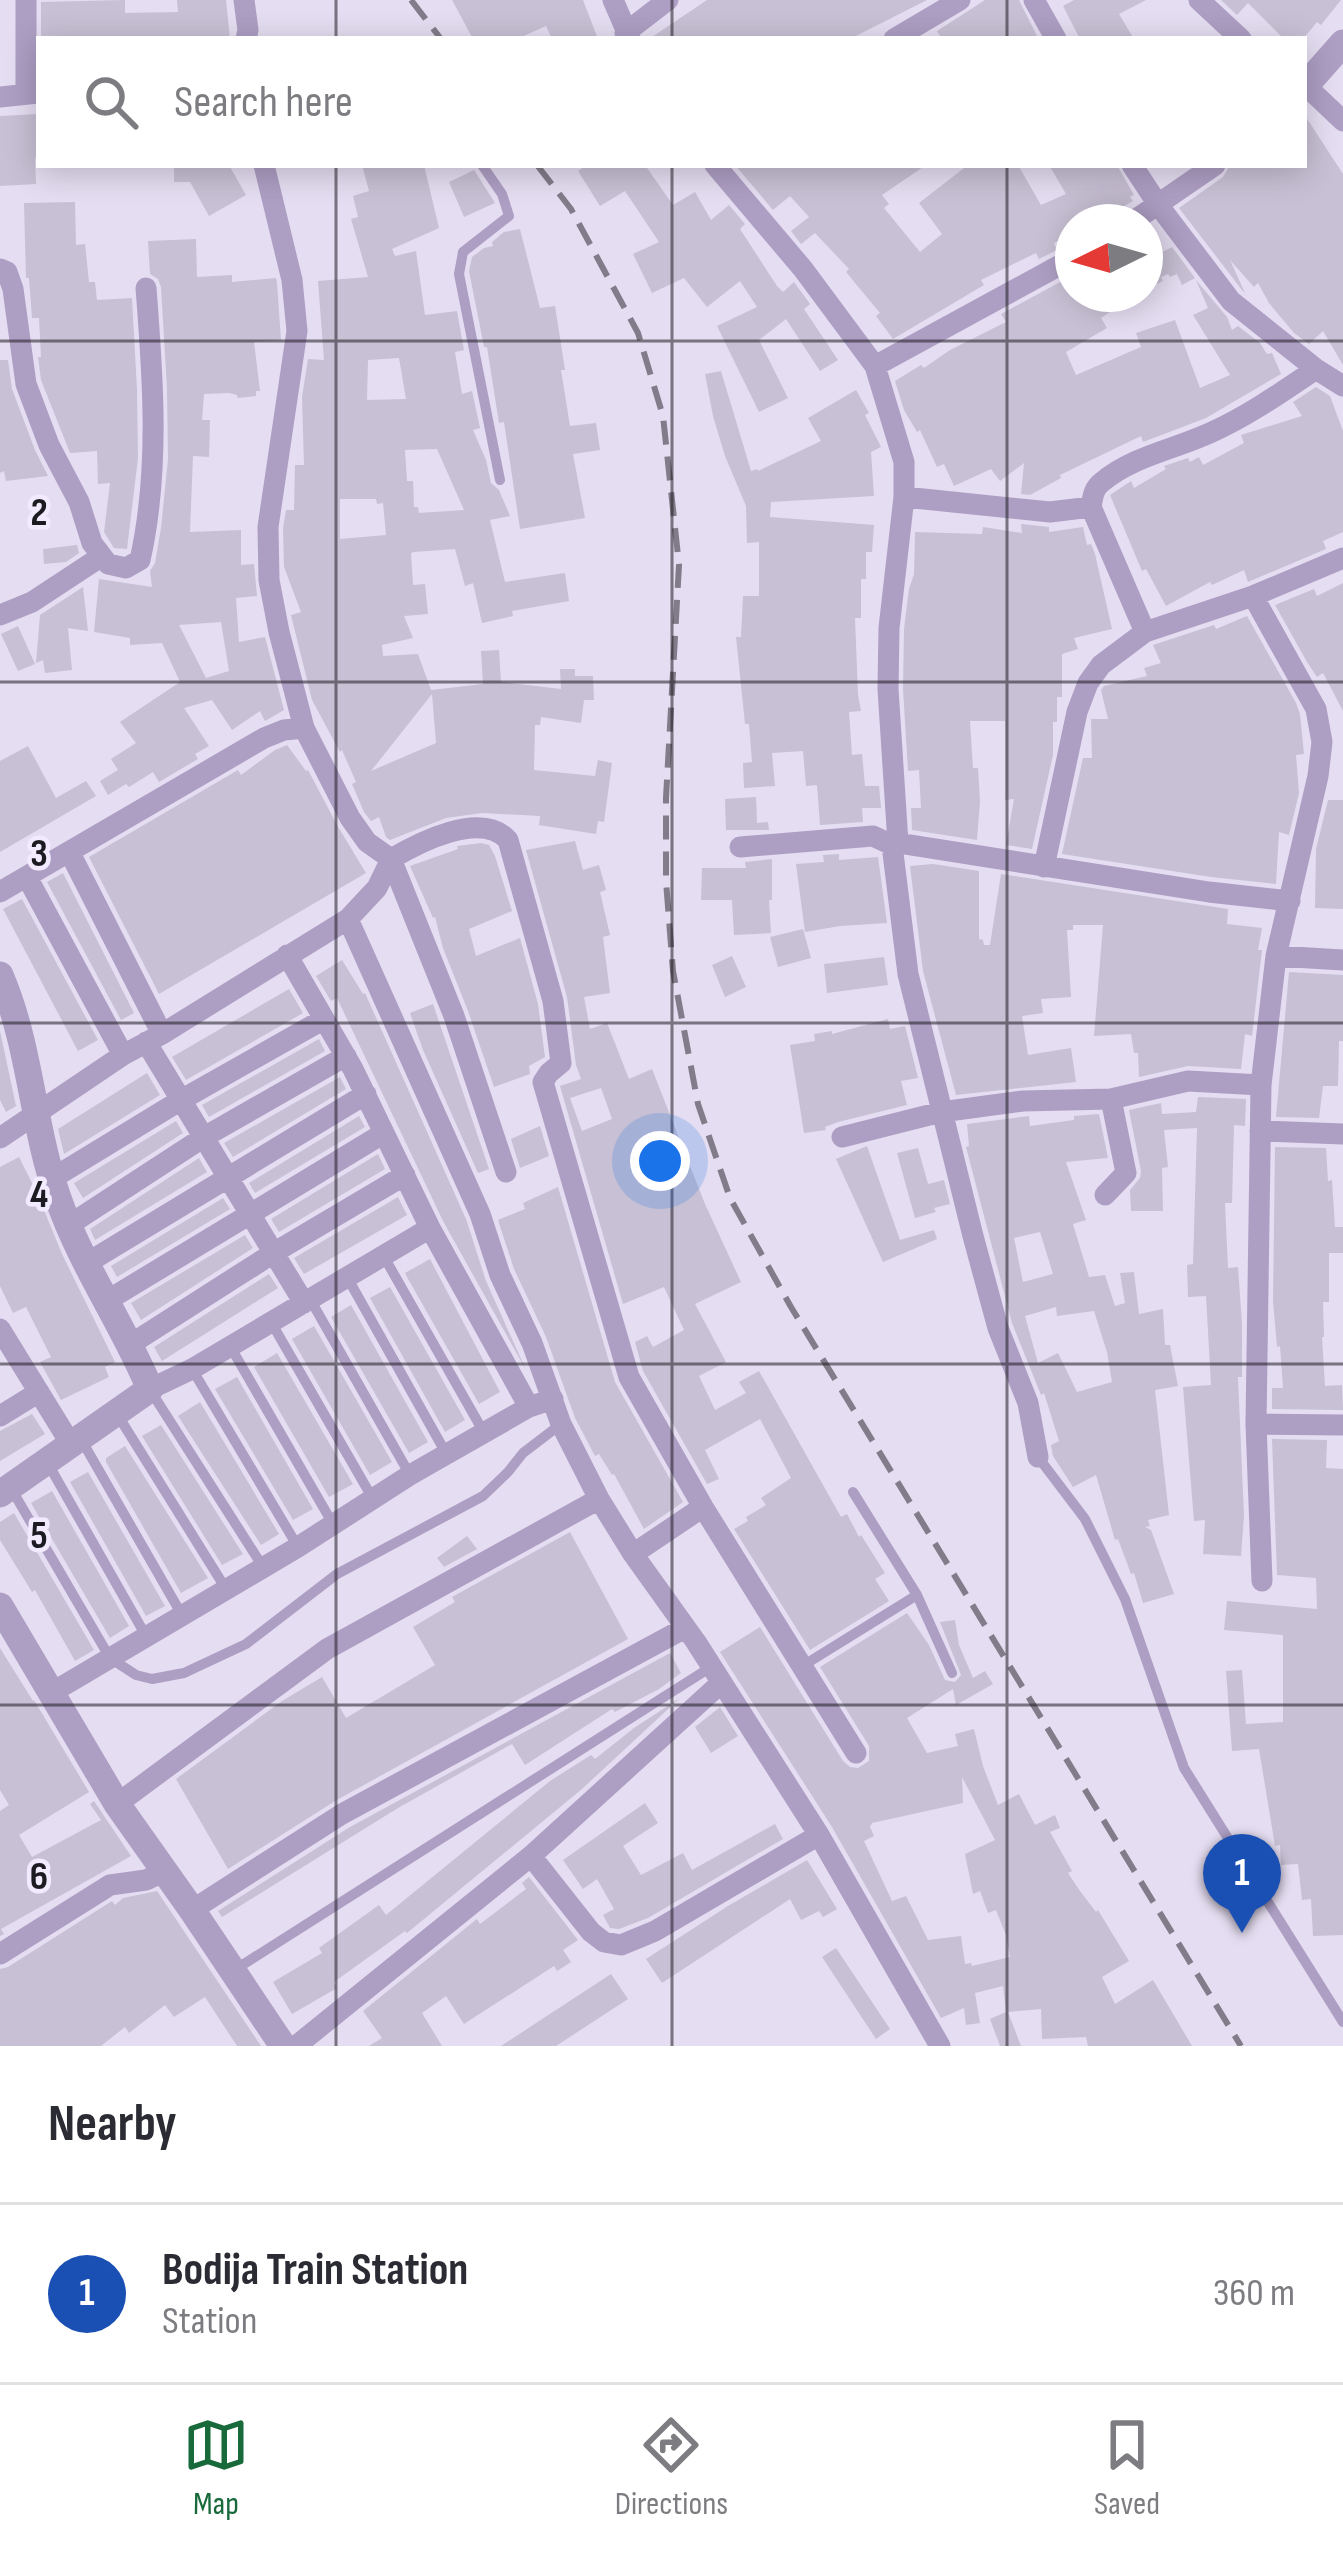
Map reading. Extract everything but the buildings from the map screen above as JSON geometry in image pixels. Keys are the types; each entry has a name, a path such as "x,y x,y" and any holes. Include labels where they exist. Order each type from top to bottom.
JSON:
{"street":[{"path":"0,97 33,93 26,0"},
{"path":"244,0 246,36"},
{"path":"613,0 627,36 668,0"},
{"path":"899,36 960,0"},
{"path":"1034,0 1054,36"},
{"path":"1199,0 1238,36"},
{"path":"1307,83 1343,44"},
{"path":"1307,87 1343,122"},
{"path":"265,168 292,280 297,331 268,527 269,580 278,632 304,728 350,818 368,842 391,859 454,1016 506,1172"},
{"path":"718,168 802,269 874,366 904,462 889,669 895,844 908,974 998,1328 1028,1403 1037,1457"},
{"path":"1134,168 1158,204"},
{"path":"1162,204 1210,168"},
{"path":"1163,211 1231,301 1343,386"},
{"path":"874,366 1055,268"},
{"path":"0,269 7,272 13,289 26,384 49,445 79,502 92,543 108,564 126,568 140,560 152,472 153,380 146,287"},
{"path":"1144,632 1091,507 1095,490 1148,456 1261,407 1316,369"},
{"path":"904,497 1050,512 1091,507"},
{"path":"0,615 32,602 102,556"},
{"path":"1044,867 1077,712 1101,665 1144,632 1253,596 1343,558"},
{"path":"1253,596 1316,709 1322,742 1276,956 1262,1084 1256,1424 1262,1581"},
{"path":"0,892 264,738 304,728"},
{"path":"2,1130 36,1115 123,1055 348,919 377,888 391,859 427,838 468,829 501,832 508,840 553,1001 560,1063 544,1082 629,1377 746,1579 856,1754"},
{"path":"740,847 873,836 895,844 1290,901"},
{"path":"70,853 181,1100 307,1301"},
{"path":"26,877 123,1055"},
{"path":"348,919 479,1214 561,1424 598,1499 819,1835 940,2046"},
{"path":"287,956 346,1056 430,1228 529,1407"},
{"path":"1276,956 1343,960"},
{"path":"0,975 14,1007 36,1115 69,1225 150,1389"},
{"path":"52,1178 324,1019"},
{"path":"69,1225 204,1137 346,1056"},
{"path":"842,1137 941,1112 1023,1101 1111,1099 1188,1081 1262,1084"},
{"path":"87,1263 366,1094"},
{"path":"1105,1195 1126,1173 1111,1099"},
{"path":"1260,1131 1343,1134"},
{"path":"107,1300 385,1133"},
{"path":"131,1344 405,1175"},
{"path":"5,1491 150,1389 430,1228"},
{"path":"0,1330 9,1362 39,1392 76,1443"},
{"path":"0,1416 39,1392"},
{"path":"51,1693 410,1475 529,1407 553,1399"},
{"path":"1256,1424 1343,1425"},
{"path":"117,1804 327,1649 598,1499"},
{"path":"634,1554 703,1507"},
{"path":"0,1606 117,1804 283,2046"},
{"path":"192,1910 342,1814 685,1628"},
{"path":"296,2046 531,1856 716,1676"},
{"path":"531,1856 591,1932 604,1942 621,1945 655,1931 819,1835"},
{"path":"0,1954 110,1886 146,1880 165,1871"}],"lane":[{"path":"484,168 502,194 509,216 463,252 459,274 500,480"},
{"path":"383,1256 485,1434"},
{"path":"347,1277 447,1455"},
{"path":"307,1301 410,1475"},
{"path":"272,1322 374,1499"},
{"path":"230,1346 333,1524"},
{"path":"192,1369 298,1547"},
{"path":"150,1389 263,1567"},
{"path":"117,1414 226,1589"},
{"path":"5,1491 110,1658 152,1679 184,1673 246,1644 337,1574 483,1496 523,1453 561,1424"},
{"path":"76,1443 182,1615"},
{"path":"1037,1457 1084,1519 1125,1599 1184,1768 1343,2022"},
{"path":"47,1462 146,1636"},
{"path":"853,1492 917,1595 952,1673"},
{"path":"804,1665 917,1595"},
{"path":"233,1971 716,1676"}],"railway":[{"path":"411,0 439,36"},
{"path":"539,168 571,209 638,333 663,416 679,565 666,798 673,971 698,1104 730,1198 791,1307 1241,2046"}],"place":[{"name":"Bodija Train Station","path":"1242,1933"}]}
